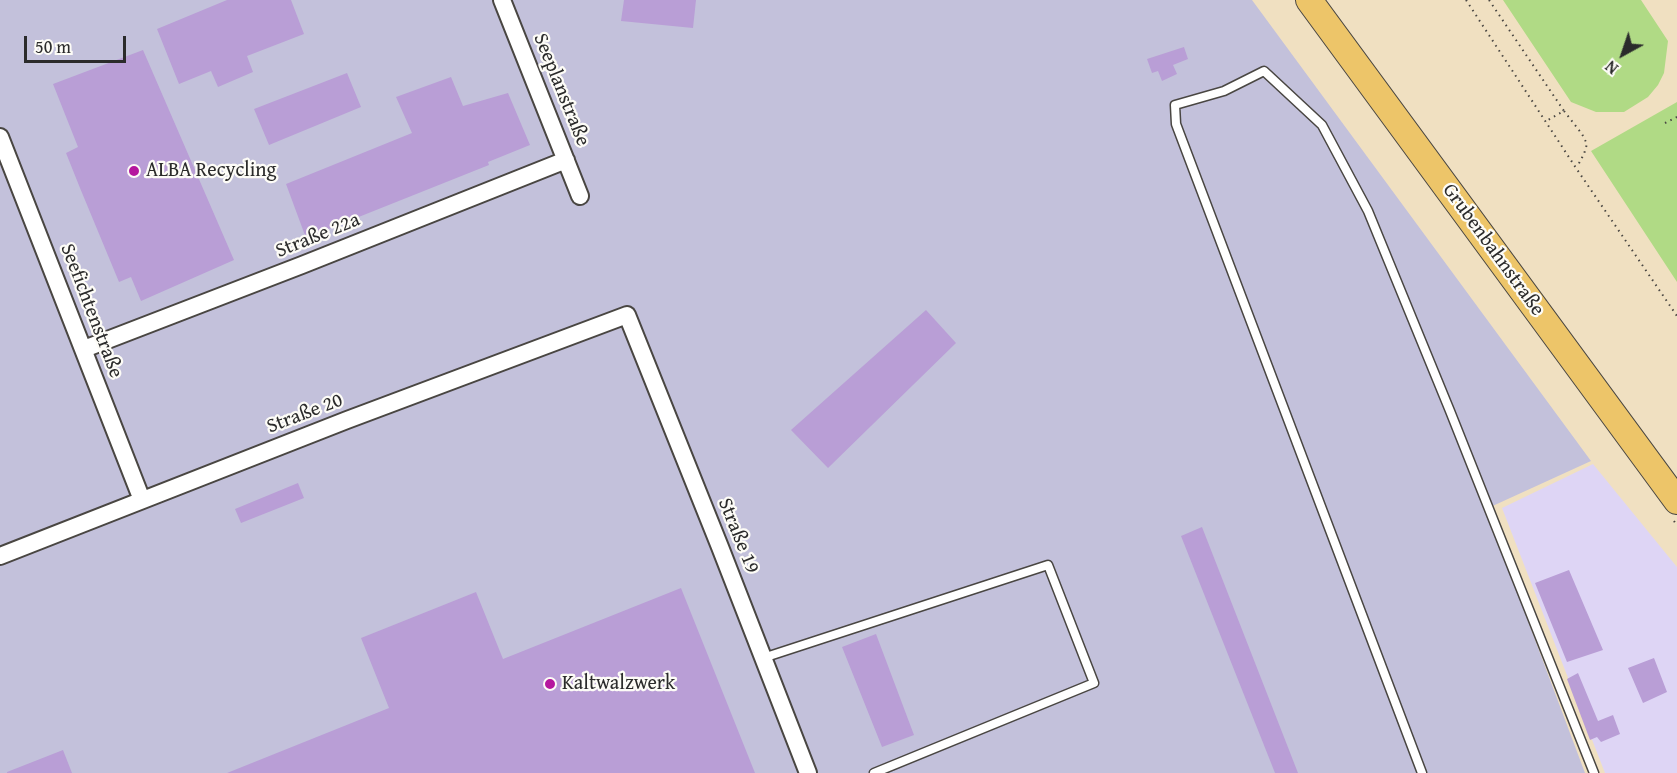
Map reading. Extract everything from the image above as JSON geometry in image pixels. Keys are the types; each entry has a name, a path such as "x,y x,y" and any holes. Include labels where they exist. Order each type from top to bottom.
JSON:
{"main road":[{"name":"Grubenbahnstraße","path":"1309,0 1677,501"}],"street":[{"name":"Seeplanstraße","path":"502,0 580,196"},
{"name":"Seefichtenstraße","path":"0,137 142,500"},
{"name":"Straße 22a","path":"84,349 566,159"},
{"name":"Straße 20","path":"0,556 358,416 627,315"},
{"name":"Straße 19","path":"627,315 808,773"}],"lane":[{"path":"1422,773 1176,124 1175,105 1224,91 1264,71 1322,125 1368,211 1594,773"},
{"path":"764,657 1048,565 1094,683 874,773"}],"path":[{"path":"1466,0 1576,168 1677,316"},
{"path":"1489,0 1582,134 1587,144 1576,168"},
{"path":"1546,121 1564,111"},
{"path":"1665,123 1677,117"}],"shaded area":[{"path":"0,0 1252,0 1591,461 1486,509 1585,773 0,773"},
{"path":"1593,464 1677,567 1677,773 1605,773 1502,508"}],"green space":[{"path":"1503,0 1641,0 1668,41 1664,73 1658,85 1648,97 1624,112 1596,112 1571,102"},
{"path":"1677,102 1677,282 1591,151"}],"building":[{"path":"227,0 291,0 304,34 247,56 253,72 218,87 211,71 179,84 157,29"},
{"path":"624,0 696,0 693,28 621,21"},
{"path":"1184,47 1188,59 1173,65 1177,74 1162,81 1158,71 1152,73 1147,59"},
{"name":"ALBA Recycling","path":"143,50 234,260 141,301 131,277 119,282 80,188 66,153 78,147 53,84"},
{"path":"347,73 361,107 269,145 254,109"},
{"path":"451,77 463,106 508,93 530,145 488,162 489,165 306,238 286,184 412,133 396,97"},
{"path":"926,310 956,343 828,468 791,430"},
{"path":"298,483 304,498 241,523 235,509"},
{"path":"1202,527 1298,773 1275,773 1181,536"},
{"path":"1569,570 1603,650 1567,662 1535,583"},
{"name":"Kaltwalzwerk","path":"681,588 755,773 227,773 389,708 361,638 476,592 503,659"},
{"path":"876,634 914,735 882,747 842,647"},
{"path":"1654,658 1667,692 1643,703 1628,668"},
{"path":"1578,673 1598,721 1613,715 1620,734 1601,742 1597,737 1590,740 1567,679"},
{"path":"63,750 72,773 7,773 7,772"}],"place":[{"name":"ALBA Recycling","path":"134,171"},
{"name":"Kaltwalzwerk","path":"550,684"}]}
